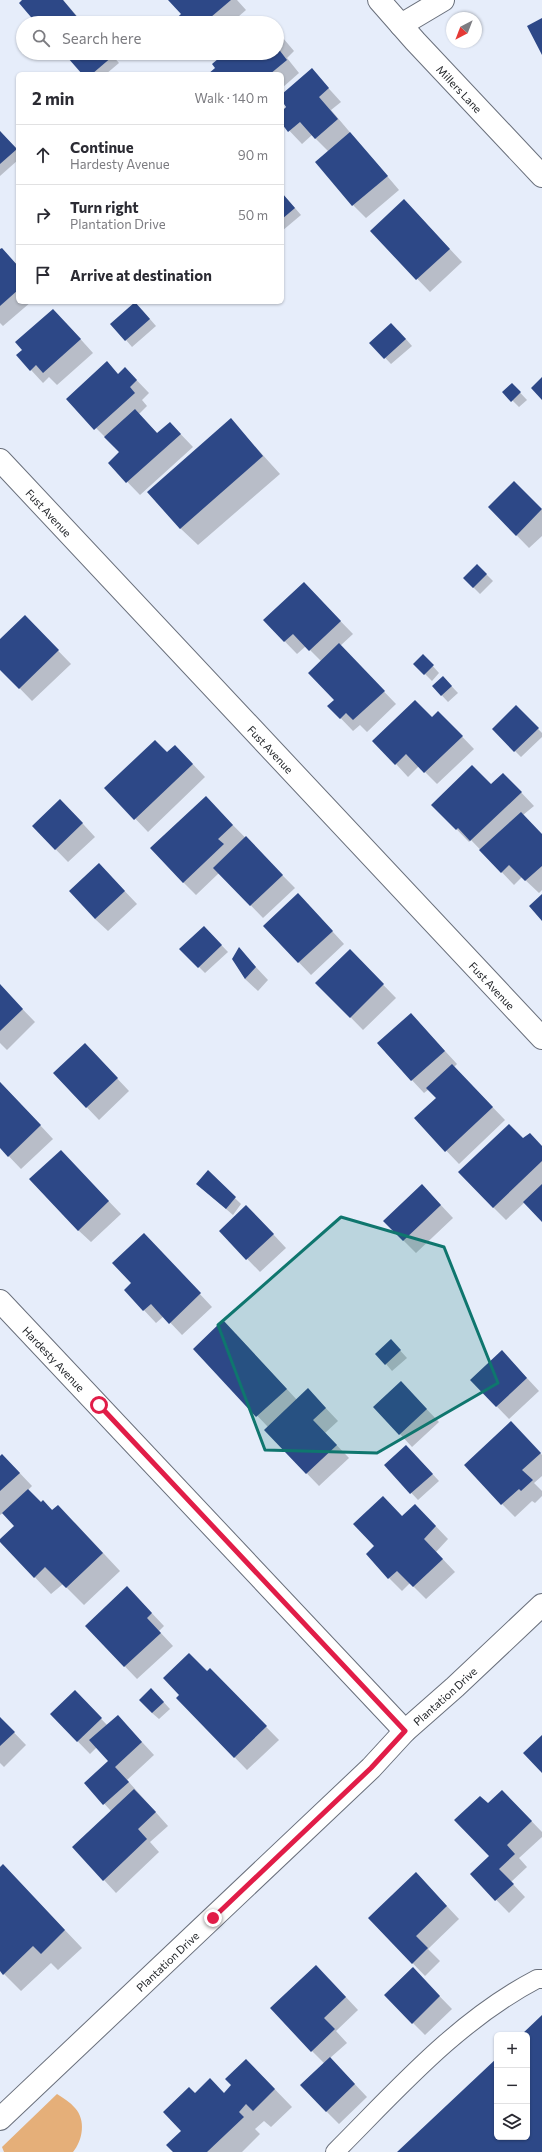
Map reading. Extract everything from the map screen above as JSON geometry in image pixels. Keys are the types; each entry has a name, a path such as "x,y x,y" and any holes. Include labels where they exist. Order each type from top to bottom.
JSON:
{"street":[{"name":"Millers Lane","path":"379,0 542,176"},
{"path":"400,24 443,0"},
{"name":"Fust Avenue","path":"0,460 542,1038"},
{"name":"Hardesty Avenue","path":"0,1301 405,1731"},
{"name":"Plantation Drive","path":"0,2119 371,1768 405,1731 455,1687 542,1605"}],"lane":[{"path":"335,2152 443,2044 508,1994 537,1979 542,1979"}],"highlighted area":[{"path":"341,1217 444,1247 498,1383 377,1453 265,1450 218,1325"}],"shaded area":[{"path":"57,2094 73,2106 81,2118 81,2136 73,2152 4,2152 2,2147"}],"building":[{"path":"22,0 63,0 76,16 30,16 19,3"},
{"path":"168,0 231,0 212,16 179,16 181,14"},
{"path":"542,18 542,55 527,26"},
{"path":"284,56 287,60 272,72 210,72 215,68 212,64 217,60 284,60"},
{"path":"70,60 108,60 94,72 80,72"},
{"path":"312,68 329,88 319,97 338,119 315,139 300,122 288,132 284,127 284,109 286,107 284,104 284,92"},
{"path":"0,131 16,148 16,150 0,164"},
{"path":"350,132 388,176 352,206 315,162"},
{"path":"284,195 295,208 284,217"},
{"path":"404,199 450,249 416,280 370,231"},
{"path":"2,248 16,264 16,292 0,306 0,249"},
{"path":"133,304 137,304 150,319 125,341 110,324"},
{"path":"53,309 81,339 43,373 36,365 30,371 16,355 22,350 15,342"},
{"path":"391,323 406,339 384,359 369,343"},
{"path":"107,361 118,374 125,367 137,380 130,387 135,393 94,430 66,399"},
{"path":"542,377 542,400 531,388"},
{"path":"512,383 521,392 511,402 502,392"},
{"path":"135,409 157,433 170,422 181,434 126,483 108,463 119,452 104,437"},
{"path":"231,418 263,456 180,529 147,492"},
{"path":"514,481 542,509 516,536 488,507"},
{"path":"477,564 487,574 473,588 463,578"},
{"path":"304,582 341,621 309,651 293,634 284,642 263,620"},
{"path":"25,615 59,650 19,689 0,670 0,639"},
{"path":"339,643 385,691 353,720 346,713 340,719 327,706 334,700 308,673"},
{"path":"423,654 434,665 424,675 413,664"},
{"path":"443,676 452,686 441,696 432,686"},
{"path":"415,700 432,717 438,711 463,736 424,773 406,754 395,765 372,741"},
{"path":"516,705 539,728 514,752 492,729"},
{"path":"155,740 167,752 175,745 193,764 134,820 104,788"},
{"path":"472,765 491,784 503,773 522,792 470,841 458,828 456,830 431,805"},
{"path":"206,796 233,825 218,839 224,844 183,883 150,848"},
{"path":"60,799 83,823 55,850 32,826"},
{"path":"521,812 542,834 542,866 525,881 509,865 501,873 479,850"},
{"path":"246,836 283,875 250,906 213,868"},
{"path":"99,863 125,891 95,919 69,891"},
{"path":"298,893 333,931 298,963 263,926"},
{"path":"542,894 542,921 529,906"},
{"path":"204,926 222,945 198,968 179,949"},
{"path":"239,947 256,967 245,979 232,959"},
{"path":"350,949 384,984 350,1018 315,983"},
{"path":"0,984 23,1009 0,1031"},
{"path":"411,1013 445,1051 411,1081 377,1043"},
{"path":"85,1043 118,1078 86,1108 53,1073"},
{"path":"452,1064 493,1107 445,1152 414,1118 436,1098 426,1088"},
{"path":"0,1082 41,1125 8,1157 0,1148"},
{"path":"509,1124 523,1138 530,1133 542,1146 542,1161 493,1208 458,1172"},
{"path":"61,1150 109,1201 78,1231 29,1179"},
{"path":"208,1170 236,1197 226,1209 196,1184"},
{"path":"422,1184 441,1205 403,1241 383,1221"},
{"path":"542,1184 542,1222 523,1202"},
{"path":"246,1205 274,1234 246,1260 219,1231"},
{"path":"144,1233 201,1293 169,1324 151,1304 143,1311 124,1290 131,1283 112,1263"},
{"path":"223,1320 287,1389 256,1417 193,1349"},
{"path":"391,1339 401,1350 385,1365 375,1354"},
{"path":"502,1350 527,1378 496,1407 470,1380"},
{"path":"401,1381 427,1409 399,1435 373,1407"},
{"path":"308,1388 326,1408 313,1420 337,1445 306,1474 264,1430"},
{"path":"511,1421 541,1453 522,1470 533,1480 521,1491 519,1489 501,1505 464,1465"},
{"path":"406,1445 433,1474 410,1494 384,1465"},
{"path":"2,1454 20,1473 0,1491 0,1456"},
{"path":"28,1489 41,1502 43,1500 52,1510 58,1505 103,1553 66,1588 45,1567 34,1578 0,1542 0,1539 14,1526 2,1513"},
{"path":"383,1496 402,1516 415,1504 436,1526 424,1539 443,1559 413,1587 397,1571 388,1579 366,1554 374,1546 353,1524"},
{"path":"127,1586 152,1613 147,1618 161,1633 124,1667 85,1626"},
{"path":"189,1653 207,1671 210,1668 267,1726 234,1758 176,1698 179,1695 163,1678"},
{"path":"151,1688 164,1702 152,1713 139,1700"},
{"path":"75,1690 102,1718 77,1742 50,1714"},
{"path":"118,1715 142,1742 115,1767 129,1782 103,1805 84,1783 108,1761 89,1740"},
{"path":"0,1717 15,1732 0,1746"},
{"path":"542,1735 542,1773 523,1753"},
{"path":"134,1789 156,1812 138,1829 147,1839 103,1881 72,1847"},
{"path":"502,1790 532,1821 507,1845 515,1854 499,1869 514,1884 495,1901 470,1874 489,1856 454,1820 480,1796 488,1803"},
{"path":"3,1864 65,1930 41,1954 33,1946 3,1975 0,1971 0,1867"},
{"path":"416,1872 447,1906 416,1936 428,1948 412,1964 368,1918"},
{"path":"316,1965 346,1997 324,2018 335,2029 311,2052 270,2008"},
{"path":"413,1967 440,1996 412,2024 384,1995"},
{"path":"542,2015 542,2152 397,2152 494,2061 494,2140 530,2140 530,2032 524,2032"},
{"path":"330,2057 355,2084 326,2112 300,2085"},
{"path":"246,2059 275,2089 253,2111 246,2104 239,2112 244,2117 207,2152 173,2152 166,2145 181,2131 163,2112 189,2087 195,2093 210,2078 224,2093 231,2085 225,2079"}],"route":[{"path":"99,1405 405,1731 371,1768 213,1918"}]}
